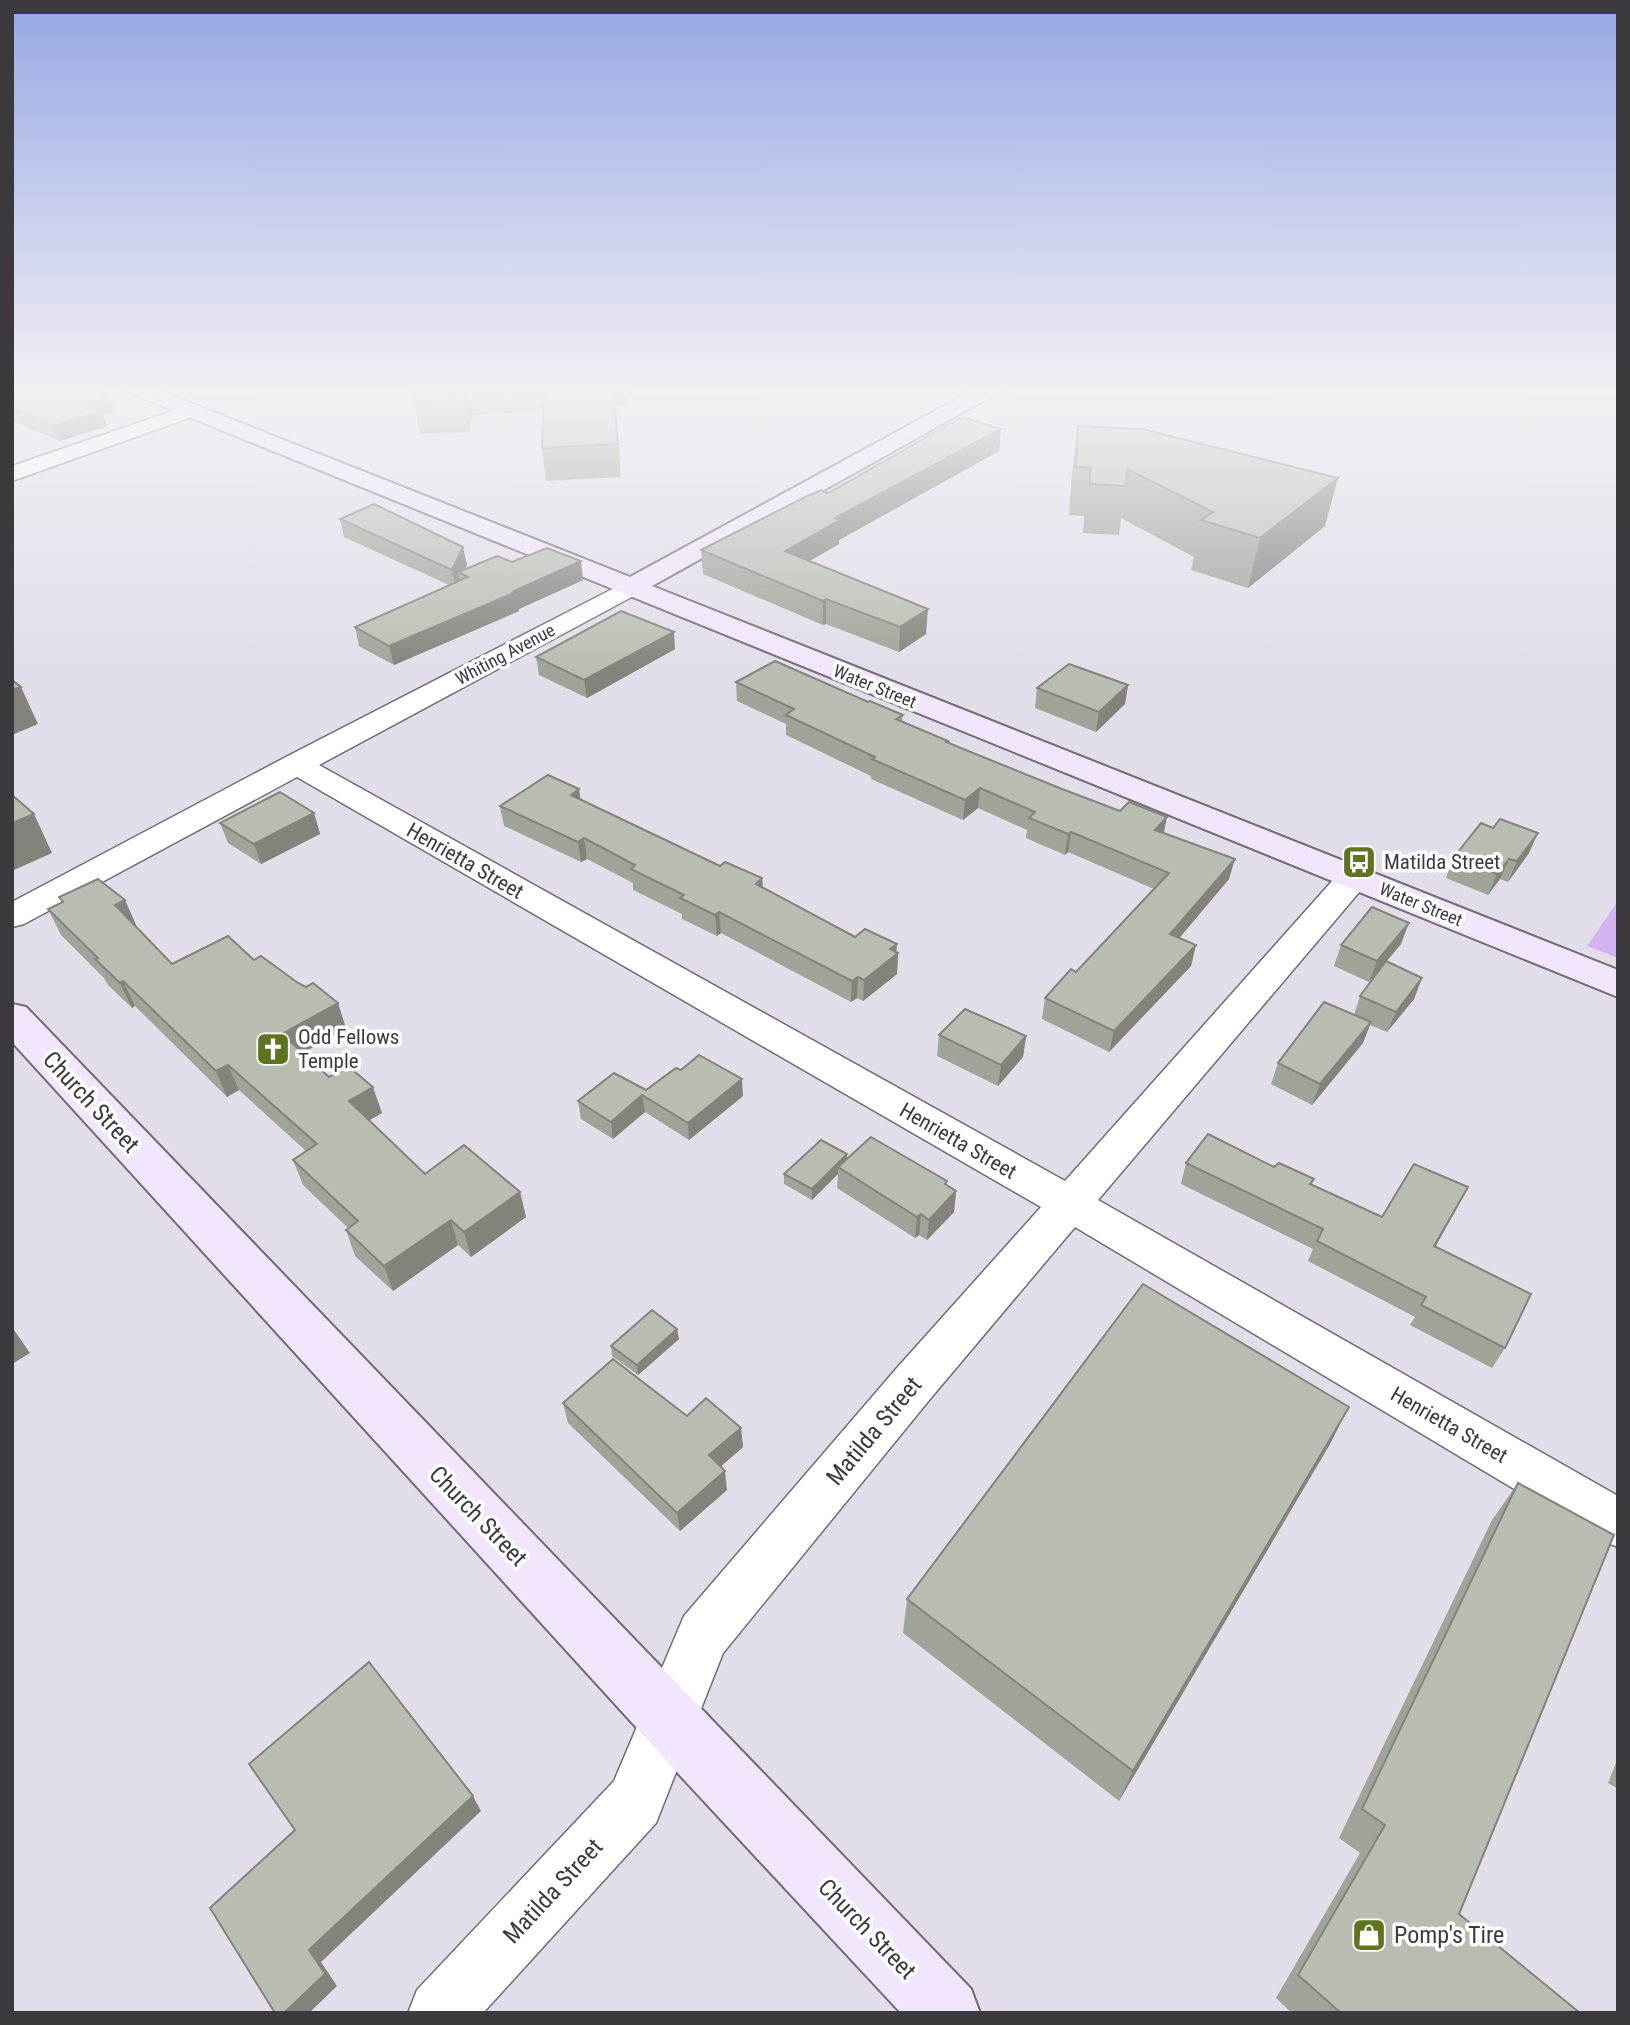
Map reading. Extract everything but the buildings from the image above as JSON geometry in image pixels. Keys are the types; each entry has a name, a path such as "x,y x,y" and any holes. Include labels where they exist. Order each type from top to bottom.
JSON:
{"street":[{"name":"Water Street","path":"369,482 1618,984"},
{"name":"Whiting Avenue","path":"12,916 631,588 823,482"},
{"name":"Henrietta Street","path":"295,764 1069,1203 1618,1523"},
{"name":"Matilda Street","path":"440,2013 635,1802 703,1635 913,1384 1354,877"},
{"name":"Church Street","path":"12,1017 947,2013"}],"shaded area":[{"path":"1618,901 1618,958 1587,946"}],"place":[{"name":"Matilda Street","path":"1359,862"},
{"name":"Odd Fellows Temple","path":"273,1049"},
{"name":"Pomp's Tire","path":"1369,1935"}]}
